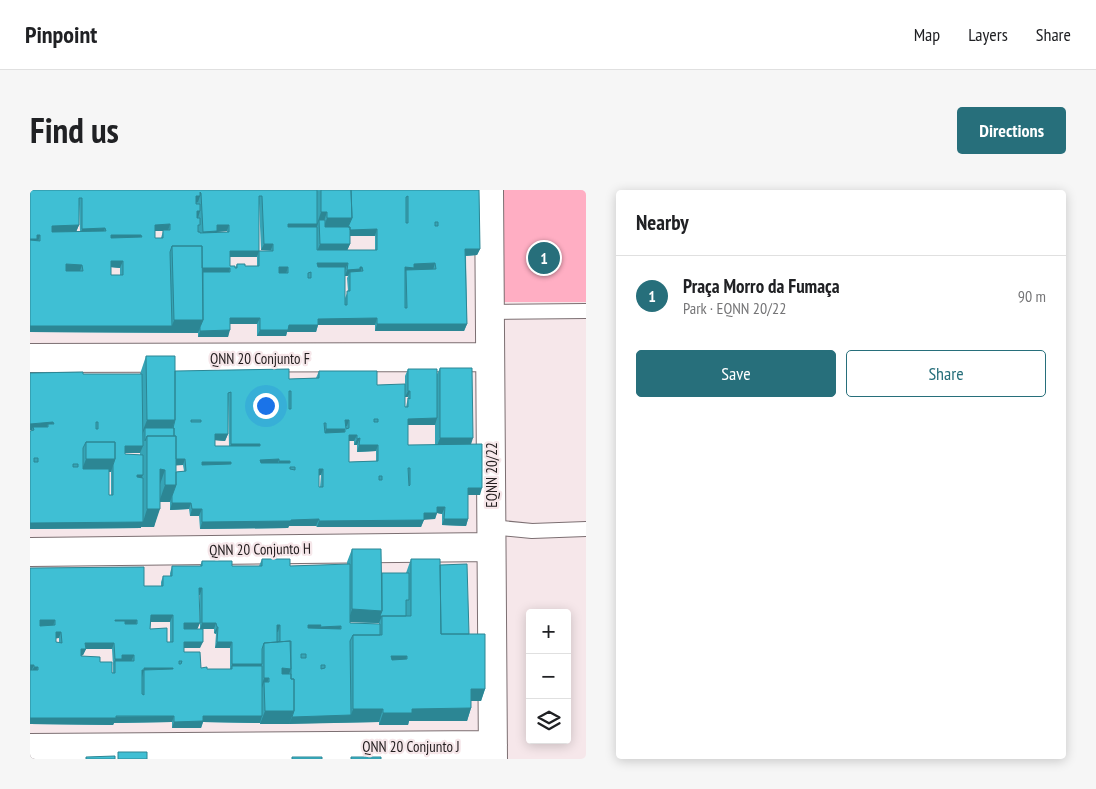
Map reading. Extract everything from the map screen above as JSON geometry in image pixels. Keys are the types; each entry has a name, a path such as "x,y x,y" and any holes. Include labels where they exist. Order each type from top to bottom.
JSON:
{"street":[{"name":"EQNN 20/22","path":"488,190 493,752"},
{"name":"QNN 20 Conjunto F","path":"30,358 490,357"},
{"name":"QNN 20 Conjunto H","path":"30,552 491,537"},
{"name":"QNN 20 Conjunto J","path":"30,748 493,752"}],"lane":[{"path":"490,312 586,311"},
{"path":"491,537 532,531 586,529"}],"shaded area":[{"path":"503,190 586,190 586,302 503,302"}],"building":[{"path":"30,190 317,190 317,224 288,224 288,227 317,227 317,250 377,250 377,229 350,230 350,227 348,227 352,218 351,190 479,190 480,249 465,249 467,324 377,324 377,318 318,319 318,325 289,325 288,330 260,330 260,318 230,318 230,330 200,331 203,320 203,272 230,272 230,268 202,268 202,246 172,246 170,252 172,326 30,326 30,240 40,241 40,235 37,235 37,239 30,239","holes":["201,193 203,232 217,231 217,225 229,225 229,232 200,233 198,232 200,218 197,218 197,211 200,211 200,204 196,204 196,196 200,196","259,196 262,196 264,244 273,244 273,251 259,251","408,196 408,223 406,223 406,197","79,198 82,198 82,229 105,228 106,231 52,232 52,226 79,225","170,224 170,230 163,230 163,238 155,238 155,225","111,235 141,235 142,237 111,238","230,251 259,251 259,266 245,266 245,264 237,264 237,268 230,266","111,261 123,261 123,275 111,275","317,263 348,263 347,270 360,269 362,267 363,271 350,272 350,291 347,291 347,305 345,305 345,267 318,267","435,263 436,269 406,270 407,308 405,308 405,267 414,268 414,264","66,264 82,265 83,271 66,271","279,267 288,267 288,273 279,273","311,272 311,278 308,278 308,273"]},
{"path":"321,190 351,190 352,218 327,218 327,212 321,212"},
{"path":"319,220 325,220 325,227 350,227 350,244 320,244"},
{"path":"172,246 202,246 203,320 174,320"},
{"path":"146,356 175,356 175,420 147,420"},
{"path":"440,368 472,368 473,438 440,438"},
{"path":"289,369 289,379 319,378 319,371 377,371 377,385 405,384 405,407 408,407 410,391 408,391 408,369 437,369 437,418 408,419 408,445 482,444 482,488 468,488 468,519 444,519 445,507 437,507 437,513 424,513 424,520 319,521 319,519 202,522 202,509 192,509 191,503 172,503 172,496 176,485 176,472 186,471 185,459 176,459 176,436 174,436 173,428 175,420 175,371","holes":["289,391 291,391 291,409 289,409","231,392 231,444 260,444 260,446 215,446 215,434 228,434 228,393","191,420 201,420 201,422 191,422","345,420 349,420 349,428 346,429","324,423 326,423 326,429 345,429 345,432 325,433","349,435 357,435 357,439 360,438 359,445 378,445 378,461 349,462","279,459 279,461 290,461 290,463 261,463 260,460","202,462 231,462 231,464 202,465","408,468 410,468 410,485 409,486","319,469 323,469 323,487 319,487"]},
{"path":"30,373 142,374 143,446 125,446 125,454 143,455 143,475 137,475 137,477 143,478 143,522 30,523 30,431 34,430 33,427 48,427 48,424 54,424 53,422 30,424","holes":["86,442 115,442 113,495 109,495 109,469 83,469 83,448","34,458 38,458 38,462 34,462"]},
{"path":"145,428 174,428 174,436 147,436 145,441"},
{"path":"147,436 176,436 176,485 165,485 165,470 160,469 160,509 147,509"},
{"path":"86,442 115,442 115,459 86,459"},
{"path":"352,549 381,549 382,611 352,609"},
{"path":"262,559 290,559 290,566 350,564 350,623 380,624 380,635 353,635 350,641 351,715 292,717 294,711 294,679 291,679 291,641 264,643 262,664 232,664 232,642 217,642 218,627 216,623 202,623 202,588 199,588 200,623 184,623 184,629 203,629 203,642 184,642 184,652 200,652 201,668 232,669 232,666 262,666 262,716 203,716 203,721 174,722 174,716 30,718 30,670 38,670 38,667 30,665 30,568 144,567 144,586 163,586 163,576 172,576 172,566 202,566 202,561 232,561 232,566 262,566","holes":["151,615 173,615 173,642 167,642 167,628 150,629","40,620 55,620 55,625 40,626","115,620 137,620 137,624 125,624 125,621","277,625 280,625 280,641 277,642","308,625 321,625 320,627 341,626 341,629 308,628","56,632 61,632 62,643 56,642","85,643 114,643 115,659 122,659 122,655 134,655 134,661 115,661 115,673 112,673 112,662 100,662 100,657 81,656 81,649 86,649","301,654 306,654 306,658 301,658","144,668 173,668 173,669 144,670","142,670 144,670 144,695 142,694"]},
{"path":"411,559 440,559 441,634 485,634 485,689 471,689 471,708 412,709 412,713 383,713 383,709 353,709 353,635 382,635 382,616 411,616","holes":["391,656 407,656 407,659 392,660"]},
{"path":"467,564 469,634 441,634 440,565"},
{"path":"382,573 409,573 409,600 406,600 406,616 380,616 382,611"},
{"path":"290,641 291,669 282,668 282,674 291,674 291,679 294,679 294,711 265,711 264,682 269,682 269,678 264,678 264,643"},
{"path":"118,752 147,752 147,759 118,759"},
{"path":"115,756 115,759 86,759 86,757"},
{"path":"292,757 322,757 322,759 292,759"},
{"path":"351,757 381,757 381,759 351,759"}],"place":[{"name":"Praça Morro da Fumaça","path":"544,258"}]}
